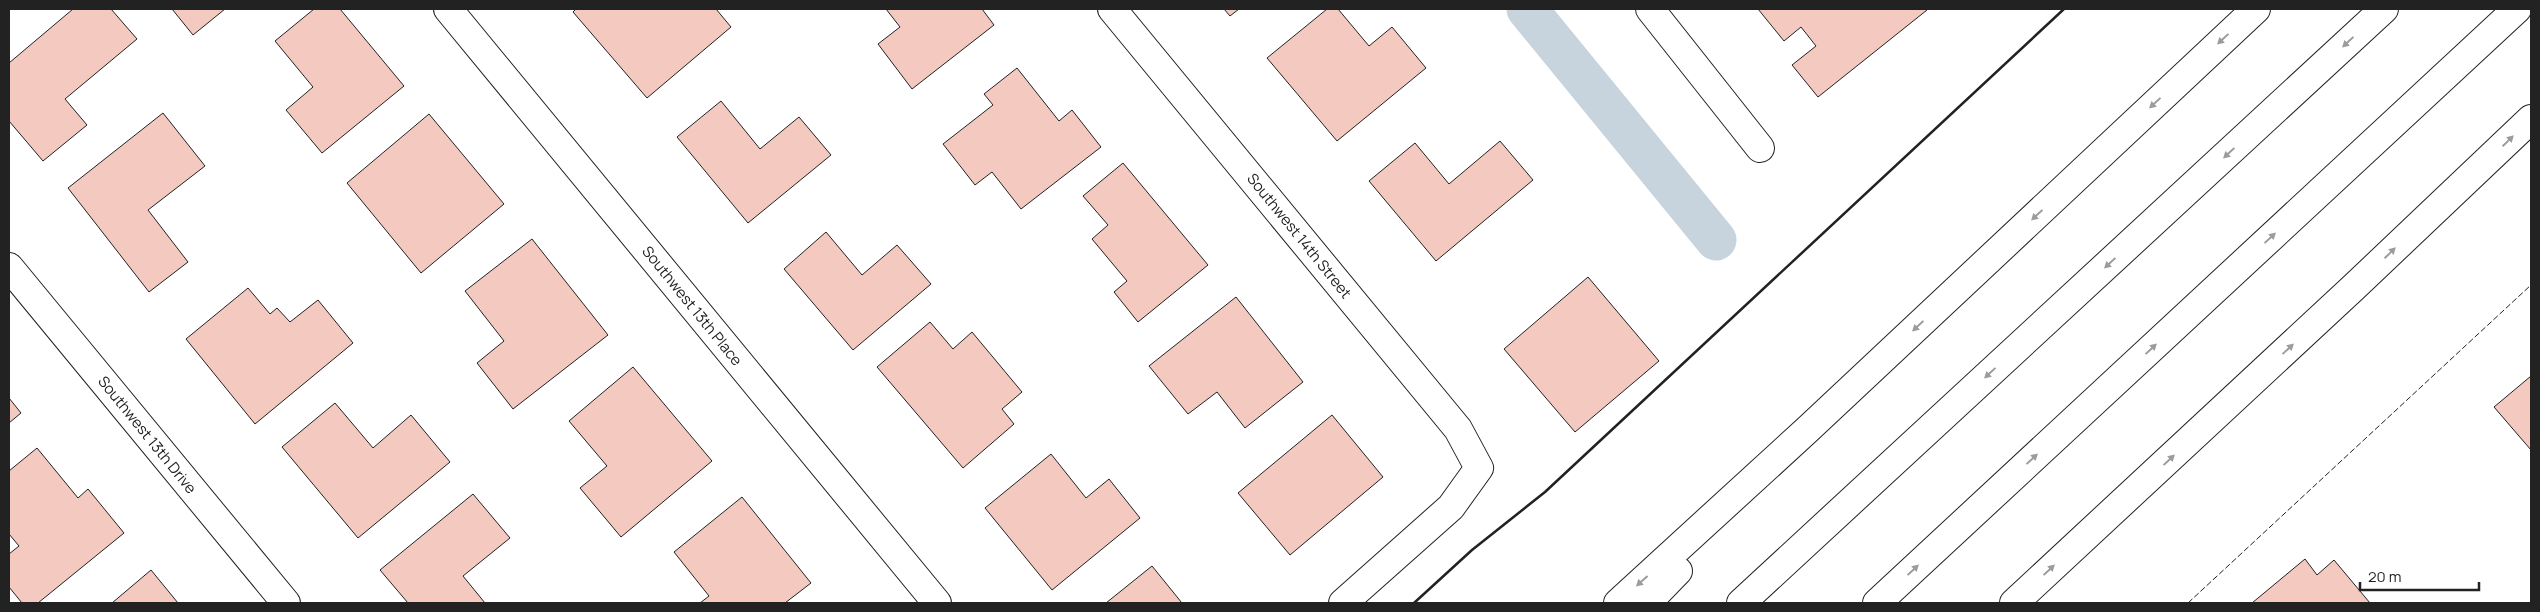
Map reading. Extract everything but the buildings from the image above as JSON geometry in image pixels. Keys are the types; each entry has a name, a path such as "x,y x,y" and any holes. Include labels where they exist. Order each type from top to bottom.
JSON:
{"main road":[{"name":"Southwest 13th Place","path":"448,9 937,603"},
{"name":"Southwest 14th Street","path":"1112,9 1458,429 1479,468 1451,507 1342,603"},
{"path":"1650,9 1760,148"},
{"path":"1618,603 1807,430 2256,9"},
{"path":"1741,603 2384,9"},
{"path":"1877,603 2517,9"},
{"path":"2014,603 2354,287 2531,119"},
{"name":"Southwest 13th Drive","path":"9,267 286,603"},
{"path":"1648,603 1807,430"}],"waterway":[{"path":"1527,9 1716,240"}],"fence":[{"path":"2188,603 2531,285"}],"wall":[{"path":"1414,603 1472,550 1545,492 2064,9"}]}
